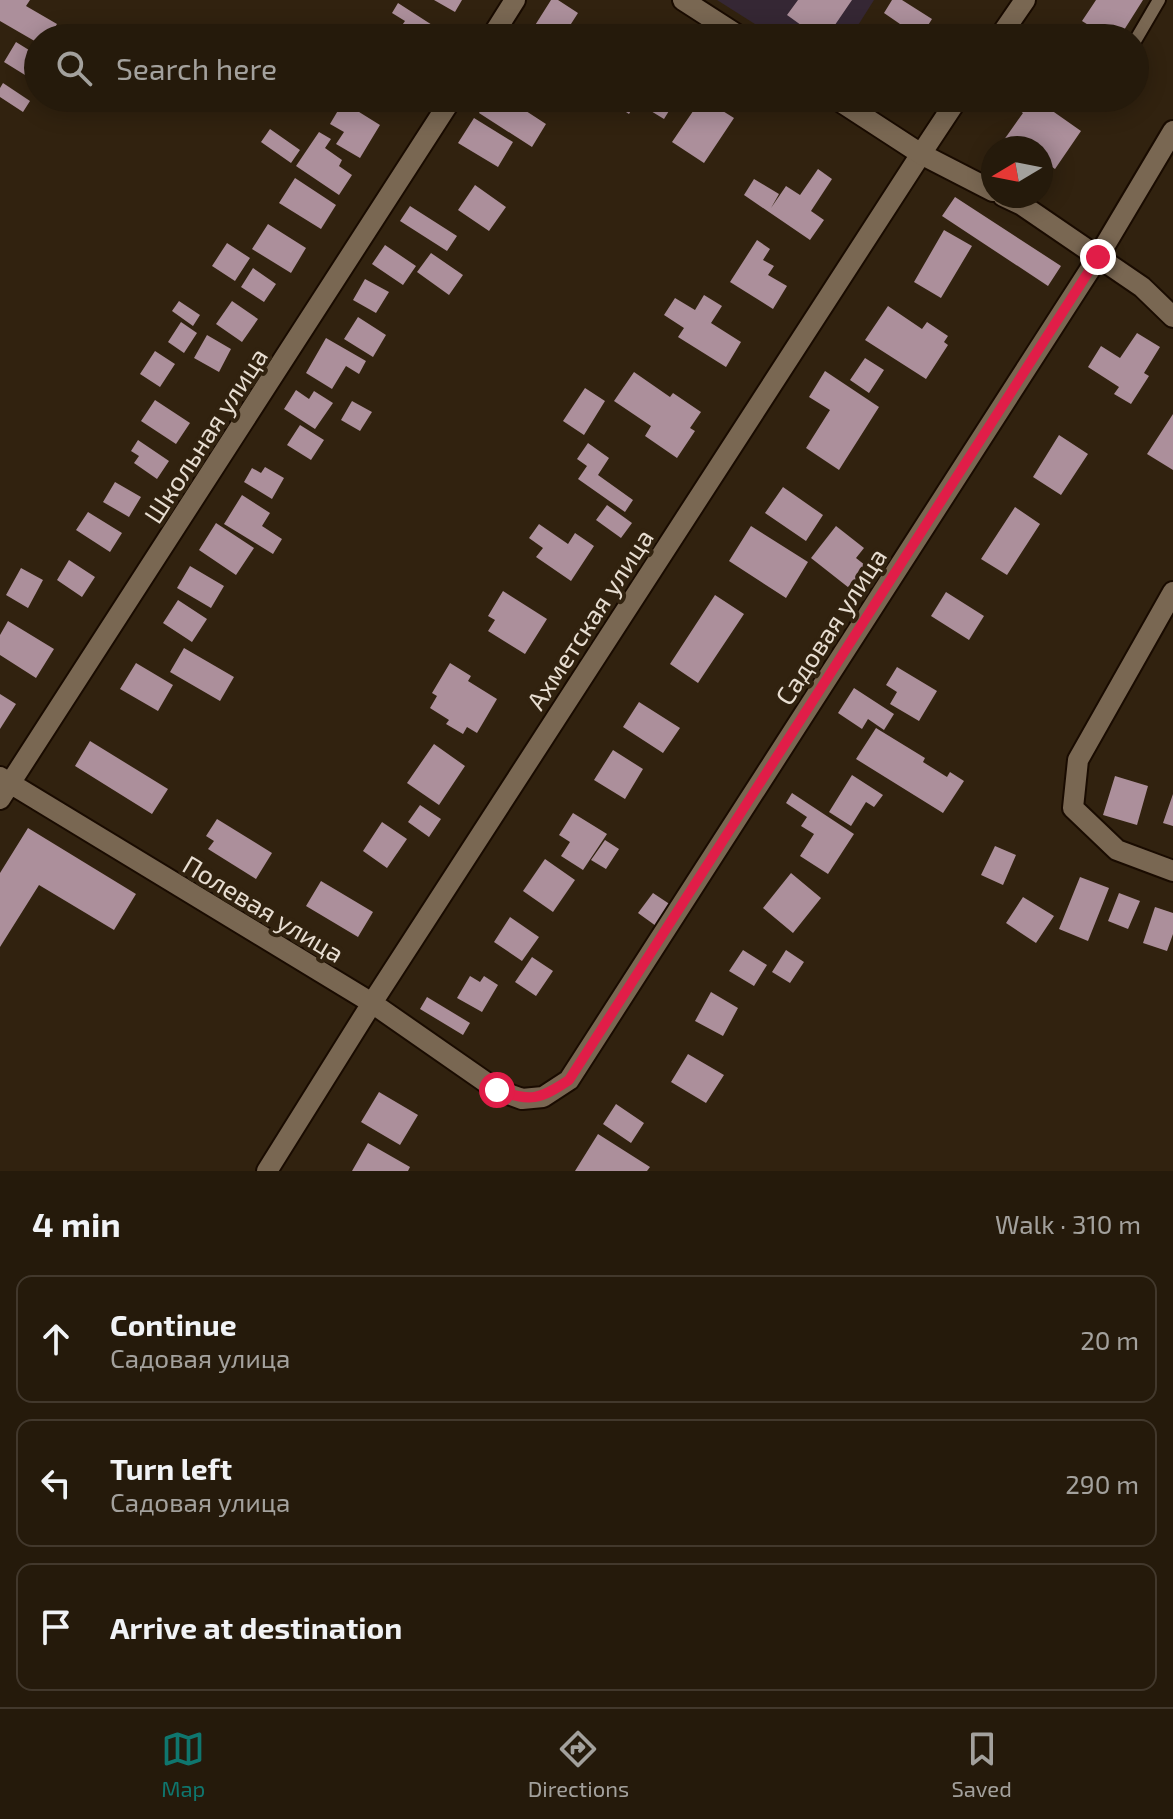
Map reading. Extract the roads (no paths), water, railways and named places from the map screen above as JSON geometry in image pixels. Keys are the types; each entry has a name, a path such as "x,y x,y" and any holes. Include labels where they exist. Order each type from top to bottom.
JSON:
{"street":[{"path":"500,24 515,0"},
{"path":"683,0 720,24"},
{"path":"1009,24 1025,0"},
{"name":"Школьная улица","path":"4,787 443,112"},
{"path":"856,112 921,154 981,185"},
{"name":"Ахметская улица","path":"267,1171 372,1003 949,112"},
{"name":"Садовая улица","path":"497,1090 522,1099 543,1097 569,1080 1098,257 1173,131"},
{"path":"1026,208 1142,287 1173,317"},
{"path":"1173,592 1078,760 1073,808 1117,850 1173,871"},
{"name":"Полевая улица","path":"4,787 372,1003 497,1090"}],"lane":[{"path":"1145,24 1159,0"}]}
